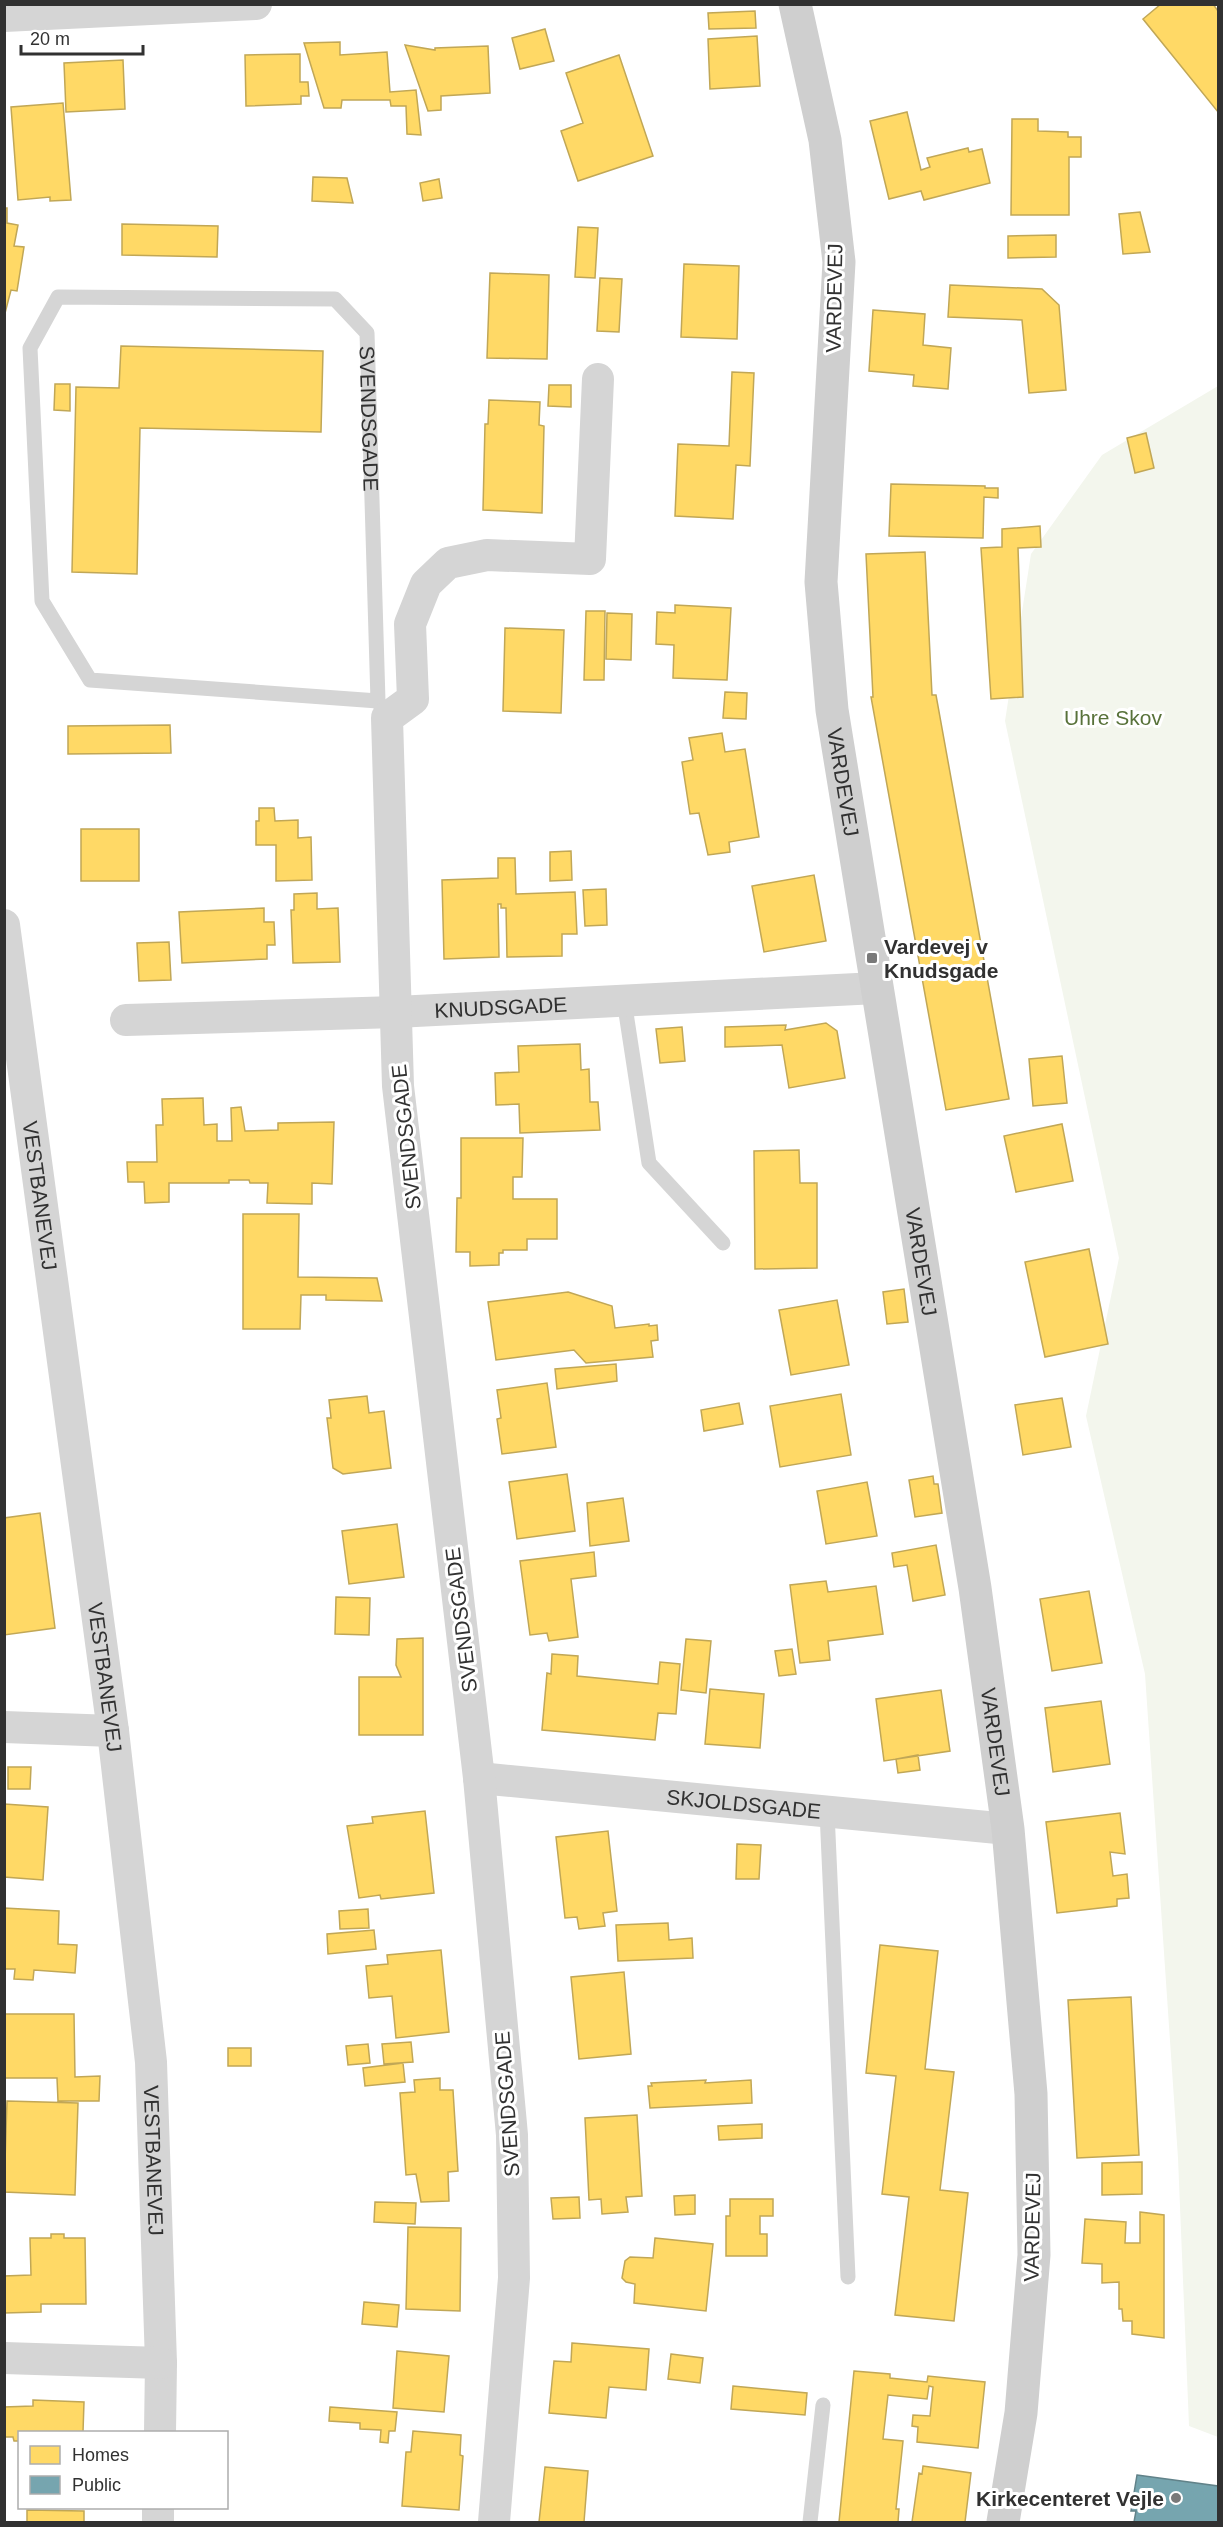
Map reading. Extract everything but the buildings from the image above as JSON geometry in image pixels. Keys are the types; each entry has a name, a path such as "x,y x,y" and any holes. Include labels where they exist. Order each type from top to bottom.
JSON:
{"street":[{"path":"4,16 154,7 256,4"},
{"name":"VARDEVEJ","path":"795,4 825,140 839,262 821,582 832,710 975,1588 1008,1829 1031,2094 1034,2255 1021,2413 1003,2523"},
{"path":"382,709 412,699 410,624 426,584 448,563 486,555 590,559 598,379"},
{"name":"SVENDSGADE","path":"382,709 398,1086 479,1778 512,2147 514,2278 494,2523"},
{"name":"VESTBANEVEJ","path":"4,926 113,1731 151,2062 161,2363 160,2431"},
{"name":"KNUDSGADE","path":"126,1020 396,1012 877,988"},
{"path":"4,1727 113,1731"},
{"name":"SKJOLDSGADE","path":"479,1778 1008,1829"},
{"path":"4,2358 161,2363"}],"lane":[{"name":"SVENDSGADE","path":"58,297 335,299 367,333 382,709 90,680 42,602 30,348 58,297"},
{"path":"624,1000 649,1163 723,1244"},
{"path":"827,1812 848,2277"},
{"path":"810,2523 823,2405"}],"green space":[{"name":"Uhre Skov","path":"1218,386 1218,2437 1189,2426 1178,2158 1145,1674 1086,1416 1119,1258 1005,721 1031,554 1102,455"}],"place":[{"name":"Vardevej v Knudsgade","path":"872,958"},
{"name":"Kirkecenteret Vejle","path":"1176,2498"}]}
